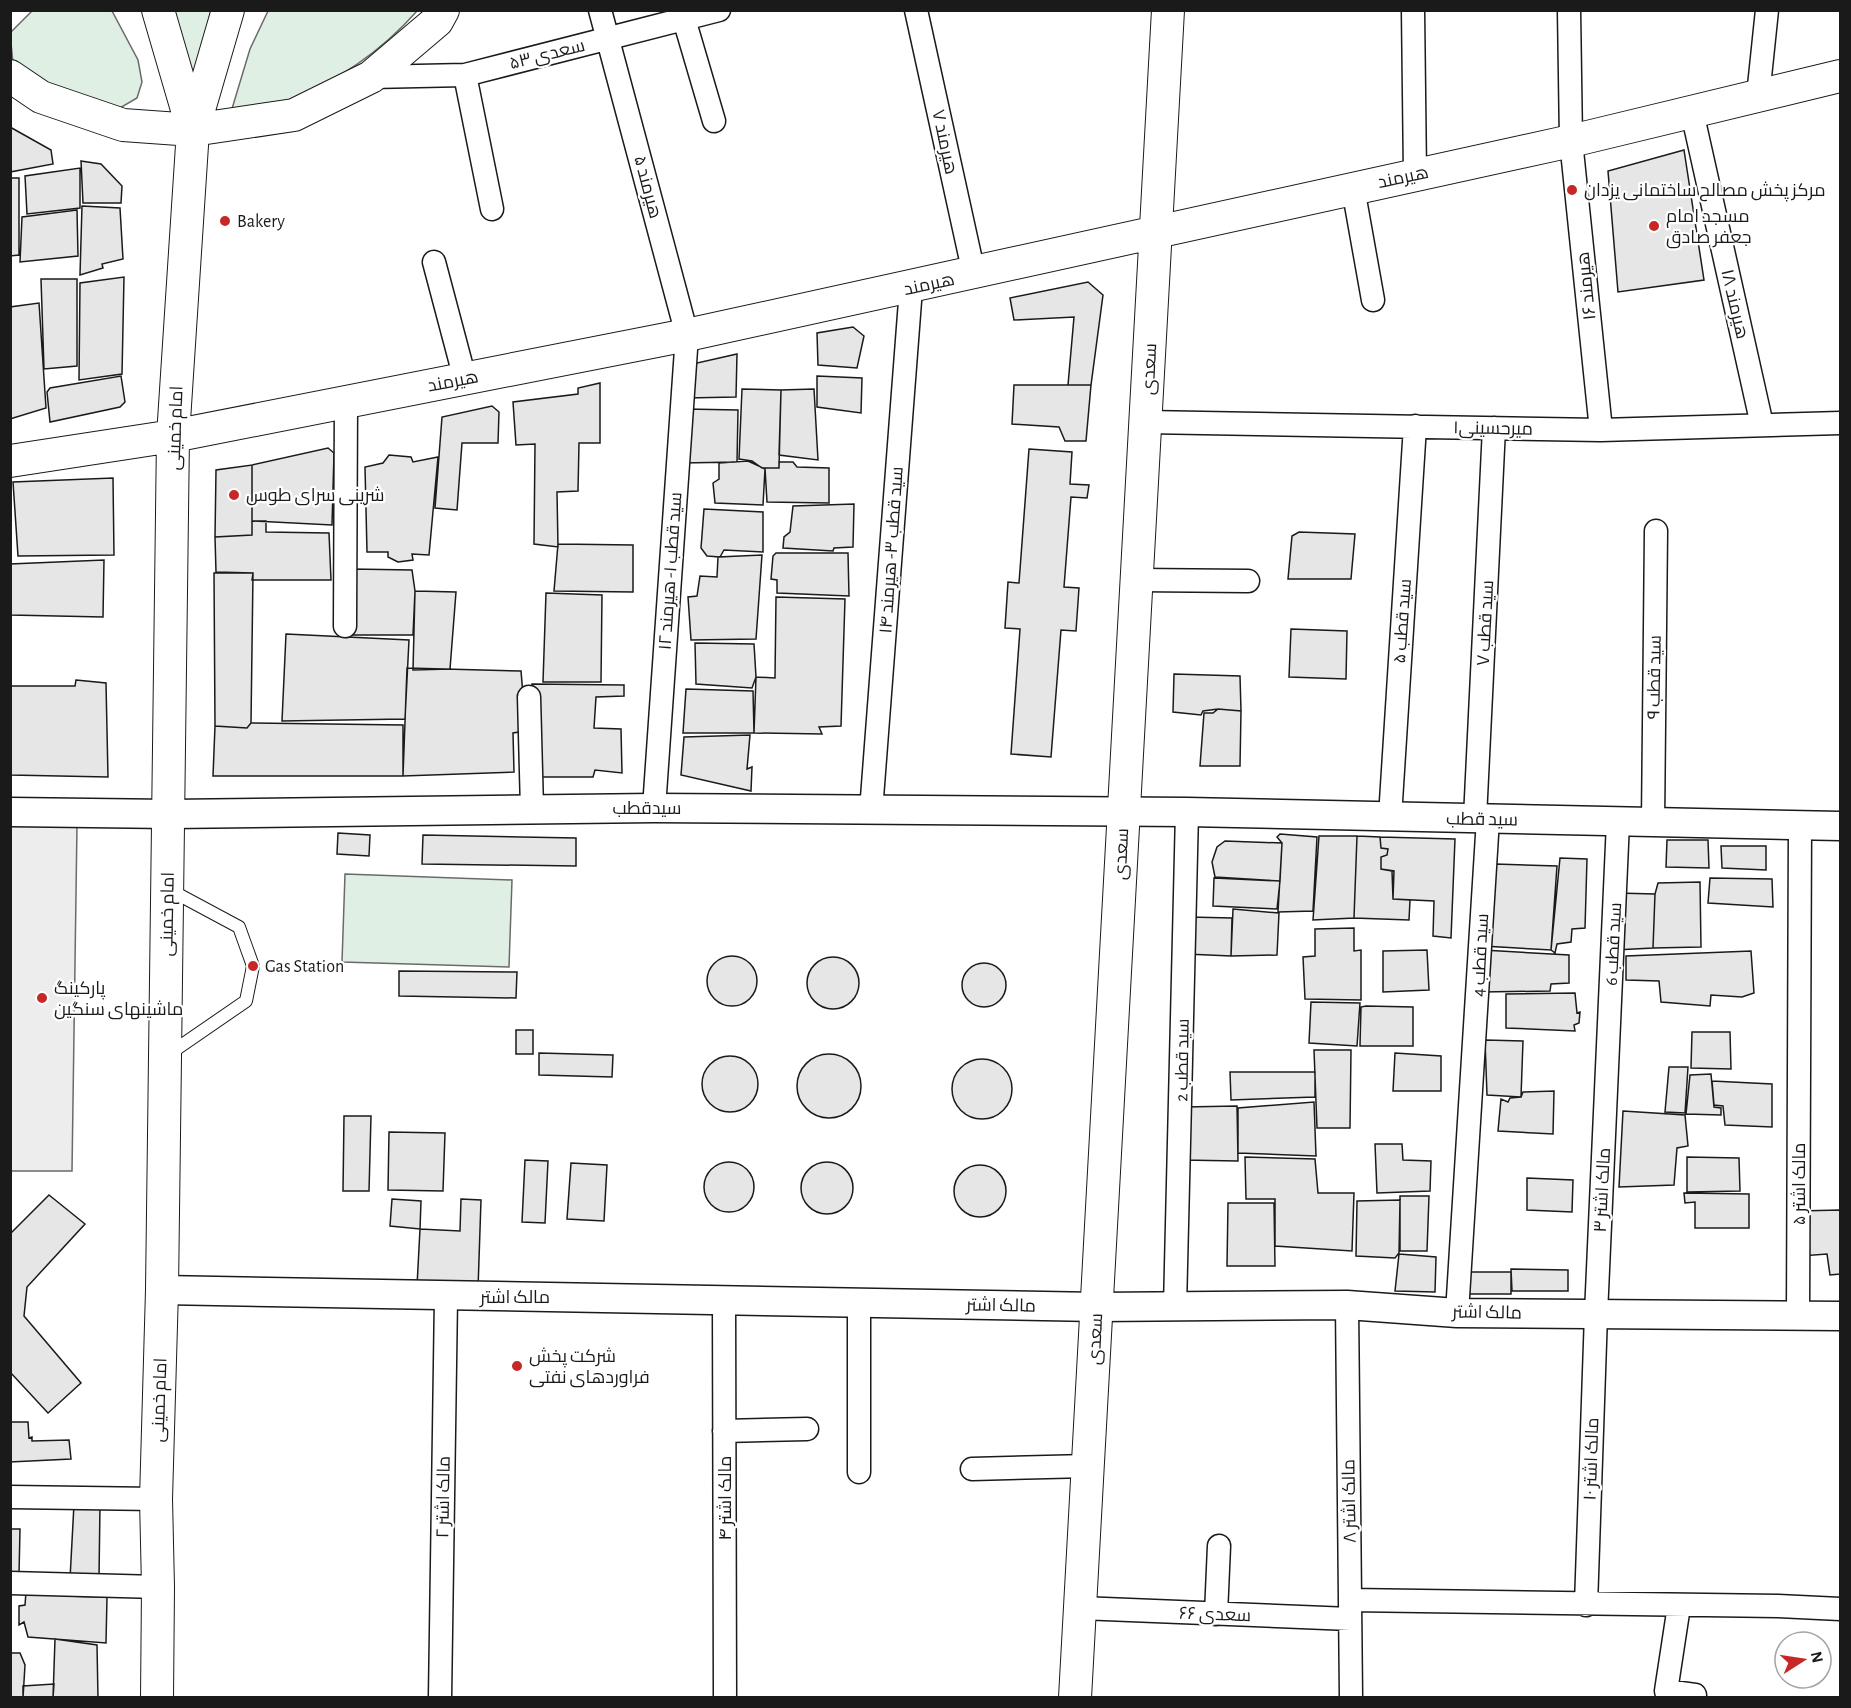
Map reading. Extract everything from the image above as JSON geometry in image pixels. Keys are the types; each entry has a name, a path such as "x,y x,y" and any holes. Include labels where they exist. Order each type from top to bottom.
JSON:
{"main road":[{"name":"امام خمینی","path":"158,10 193,130"},
{"name":"امام خمینی","path":"157,1698 156,1498 170,814 173,436 193,130 228,10"},
{"path":"10,76 41,97 123,125 193,130 294,115 371,77 436,21 443,10"},
{"name":"سعدی","path":"1075,1698 1168,10"},
{"name":"هیرمند","path":"10,461 173,436 687,335 911,288 1156,231 1571,141 1840,76"}],"street":[{"name":"هیرمند ۵","path":"600,10 687,335"},
{"name":"سعدی ۵۳","path":"371,77 465,75 719,10"},
{"name":"هیرمند ۷","path":"916,10 974,274"},
{"path":"1413,10 1415,175"},
{"name":"هیرمند ۱۶","path":"1569,10 1571,141 1601,430"},
{"path":"1758,96 1767,10"},
{"path":"684,20 714,121"},
{"path":"465,75 492,209"},
{"name":"هیرمند ۱۸","path":"1692,112 1762,425"},
{"path":"1353,188 1373,300"},
{"path":"434,262 465,379"},
{"name":"سید قطب ۳- هیرمند ۱۴","path":"871,812 911,288"},
{"name":"سید قطب ۱- هیرمند ۱۲","path":"654,808 687,335"},
{"path":"345,626 346,402"},
{"name":"میرحسینی۱","path":"1146,422 1601,430 1840,423"},
{"name":"سید قطب ۵","path":"1390,817 1414,426"},
{"name":"سید قطب ۷","path":"1481,818 1494,428"},
{"name":"سید قطب ۹","path":"1653,822 1656,531"},
{"path":"1137,580 1248,581"},
{"path":"530,697 532,809"},
{"name":"سیدقطب","path":"10,812 170,814 654,808 871,812 1124,811"},
{"name":"سید قطب","path":"1124,811 1840,826"},
{"name":"سید قطب 2","path":"1175,1307 1187,812"},
{"name":"سید قطب 4","path":"1457,1313 1472,1092 1481,818"},
{"name":"سید قطب 6","path":"1607,1067 1618,822"},
{"name":"مالک اشتر ۵","path":"1798,1315 1800,825"},
{"name":"مالک اشتر ۳","path":"1596,1314 1607,1067"},
{"name":"مالک اشتر","path":"162,1290 446,1297 724,1298 1097,1307 1347,1305 1457,1313 1840,1316"},
{"name":"مالک اشتر ۲","path":"440,1698 446,1297"},
{"name":"مالک اشتر ۴","path":"724,1298 725,1698"},
{"path":"859,1301 859,1473"},
{"name":"مالک اشتر ۸","path":"1347,1305 1351,1698"},
{"name":"مالک اشتر ۱۰","path":"1586,1605 1596,1314"},
{"path":"724,1431 807,1429"},
{"path":"972,1469 1088,1466"},
{"path":"10,1497 156,1498"},
{"path":"1216,1614 1219,1546"},
{"path":"10,1583 158,1587"},
{"name":"سعدی ۶۶","path":"1080,1608 1216,1614 1586,1605 1679,1606"},
{"path":"1695,1695 1666,1691 1679,1606 1778,1606 1840,1609"}],"lane":[{"path":"165,1056 246,1001 254,966 239,927 167,889"}],"green space":[{"path":"32,11 112,11 138,60 142,82 137,98 120,108 45,84 13,63 10,33"},
{"path":"171,11 211,11 192,86"},
{"path":"268,11 417,11 372,53 319,87 281,104 231,112 250,49"},
{"path":"345,874 512,880 509,967 342,962"}],"shaded area":[{"name":"پارکینگ ماشینهای سنگین","path":"11,823 77,825 72,1171 11,1171"}],"building":[{"path":"10,127 51,150 53,164 10,172"},
{"name":"مسجد امام جعفر صادق","path":"1684,150 1704,280 1618,292 1608,171"},
{"path":"81,161 101,164 122,186 121,203 83,203"},
{"path":"80,168 80,208 27,214 25,176"},
{"path":"10,178 19,178 19,255 10,256"},
{"path":"82,206 120,208 123,259 102,264 103,268 80,275"},
{"path":"77,210 78,256 20,262 22,217"},
{"path":"124,277 122,374 79,380 80,283"},
{"path":"41,279 77,279 77,366 44,369"},
{"path":"1088,282 1103,295 1091,385 1068,385 1074,317 1014,320 1010,298"},
{"path":"39,303 46,408 10,419 10,307"},
{"path":"853,327 864,336 857,368 818,365 817,333"},
{"path":"737,354 736,397 686,398 688,365"},
{"path":"121,376 125,402 120,407 50,422 47,392 50,388"},
{"path":"817,376 862,378 861,413 817,407"},
{"path":"600,383 600,443 579,443 578,491 557,492 558,547 534,544 535,444 516,445 513,402 578,394 578,388"},
{"path":"1014,385 1091,385 1086,441 1065,441 1059,427 1012,424"},
{"path":"742,389 781,390 779,468 762,468 752,461 739,459"},
{"path":"814,389 818,460 779,455 781,390"},
{"path":"492,406 499,412 498,443 462,443 457,510 435,508 442,417"},
{"path":"685,409 738,410 737,462 682,463"},
{"path":"328,448 334,453 332,525 252,521 252,465"},
{"path":"1029,449 1072,452 1070,484 1089,485 1087,498 1071,497 1064,587 1079,588 1076,631 1061,630 1051,757 1011,754 1020,629 1005,628 1008,582 1019,583"},
{"path":"389,455 411,457 413,462 438,457 429,555 412,554 413,560 398,562 388,557 388,552 367,552 365,467 383,463"},
{"path":"748,461 765,469 763,505 715,503 713,483 719,479 719,463"},
{"path":"779,462 793,462 797,467 829,468 829,503 767,502 765,468 779,468"},
{"name":"شرینی سرای طوس","path":"252,465 252,535 215,537 216,470"},
{"path":"113,478 114,555 18,556 13,482"},
{"path":"854,504 853,547 834,548 833,551 783,548 784,537 790,532 793,506"},
{"path":"704,509 763,512 763,552 724,550 720,557 707,556 701,548"},
{"path":"252,521 266,521 266,532 329,533 331,580 252,580 253,573 216,572 215,537 252,535"},
{"path":"1299,532 1355,534 1351,579 1288,579 1292,536"},
{"path":"558,544 633,545 633,592 554,591"},
{"path":"776,553 848,553 849,596 777,593 777,580 771,579 773,556"},
{"path":"762,555 756,639 691,640 688,597 697,596 700,576 717,577 718,557"},
{"path":"104,560 103,617 10,615 10,564"},
{"path":"351,569 412,570 415,591 413,635 348,635"},
{"path":"214,573 253,573 251,723 247,728 215,726"},
{"path":"415,591 456,592 450,669 413,670"},
{"path":"546,593 602,595 601,682 543,682"},
{"path":"776,597 845,599 841,726 819,727 822,734 754,733 756,677 775,678"},
{"path":"1291,629 1347,631 1346,679 1289,677"},
{"path":"286,634 409,640 405,719 282,721"},
{"path":"695,643 754,644 756,677 752,688 696,684"},
{"path":"407,668 521,671 526,731 513,733 514,772 403,776"},
{"path":"1174,674 1240,676 1241,711 1218,709 1203,711 1201,715 1173,712"},
{"path":"76,680 106,683 108,777 10,775 10,686 75,686"},
{"path":"532,684 624,685 624,696 596,697 594,728 621,729 622,773 595,770 593,777 535,777"},
{"path":"686,689 753,691 754,733 683,733"},
{"path":"1218,709 1241,711 1240,766 1200,766 1204,713 1213,713"},
{"path":"251,723 403,725 403,776 213,776 215,726 247,728"},
{"path":"750,735 747,769 752,767 751,791 681,775 684,737"},
{"path":"338,833 370,835 369,856 337,854"},
{"path":"1280,834 1317,837 1313,911 1278,912 1282,843 1277,837"},
{"path":"423,835 576,838 576,866 422,864"},
{"path":"1319,836 1357,836 1354,918 1313,920"},
{"path":"1357,836 1380,837 1381,848 1388,849 1387,855 1381,857 1381,869 1392,871 1393,899 1410,900 1409,920 1354,918"},
{"path":"1380,837 1455,839 1451,938 1433,936 1434,901 1393,899 1394,871 1381,869 1381,857 1387,855 1388,849 1381,848"},
{"path":"1667,840 1708,840 1709,868 1666,867"},
{"path":"1225,841 1282,843 1280,881 1215,877 1212,862 1217,847"},
{"path":"1721,846 1766,846 1766,870 1722,868"},
{"path":"1560,858 1587,859 1585,928 1572,929 1571,942 1557,944 1555,953 1551,950"},
{"path":"1495,864 1557,866 1551,950 1483,946"},
{"path":"1214,878 1280,881 1277,909 1213,906"},
{"path":"1710,878 1772,879 1773,907 1708,903"},
{"path":"1700,882 1701,947 1653,948 1655,894 1658,883"},
{"path":"1616,893 1655,894 1653,948 1615,950"},
{"path":"1233,909 1279,913 1277,955 1231,956"},
{"path":"1188,917 1232,918 1231,956 1186,954"},
{"path":"1354,928 1354,951 1361,950 1361,1000 1305,999 1303,957 1315,956 1315,929"},
{"path":"1427,950 1429,990 1383,992 1383,951"},
{"path":"1483,950 1569,955 1569,983 1551,984 1550,991 1482,992"},
{"path":"1751,951 1754,993 1742,997 1711,995 1710,1006 1661,1002 1659,981 1626,980 1626,956"},
{"path":"732,956 746,960 753,967 757,981 753,995 746,1002 732,1006 718,1002 711,995 707,981 711,967 718,960"},
{"path":"828,957 838,957 847,961 855,969 859,983 855,997 847,1005 838,1009 828,1009 819,1005 811,997 807,988 807,978 811,969 819,961"},
{"path":"984,963 993,964 1000,969 1005,976 1005,994 1000,1001 993,1006 984,1007 975,1006 968,1001 963,994 962,985 963,976 968,969 975,964"},
{"path":"399,971 517,972 516,998 399,996"},
{"path":"1575,993 1577,1013 1580,1012 1579,1023 1574,1025 1575,1031 1506,1028 1506,994"},
{"path":"1311,1002 1360,1003 1357,1046 1309,1043"},
{"path":"1361,1007 1413,1007 1413,1046 1360,1046"},
{"path":"516,1030 533,1030 533,1054 516,1054"},
{"path":"1692,1032 1730,1032 1731,1069 1691,1068"},
{"path":"1485,1040 1523,1041 1521,1097 1487,1095"},
{"path":"1314,1050 1351,1050 1350,1128 1317,1128"},
{"path":"539,1053 613,1055 612,1077 539,1075"},
{"path":"1395,1053 1441,1056 1441,1091 1393,1091"},
{"path":"829,1054 847,1060 855,1068 861,1086 855,1104 847,1112 829,1118 811,1112 803,1104 797,1086 803,1068 811,1060"},
{"path":"730,1056 741,1058 750,1064 756,1073 758,1084 756,1095 750,1104 741,1110 730,1112 719,1110 710,1104 704,1095 702,1084 704,1073 710,1064 719,1058"},
{"path":"976,1059 988,1059 999,1064 1007,1072 1012,1089 1010,1101 999,1114 988,1119 976,1119 965,1114 957,1106 952,1095 952,1083 957,1072 965,1064"},
{"path":"1669,1067 1688,1067 1685,1113 1665,1112"},
{"path":"1230,1072 1315,1072 1315,1097 1231,1100"},
{"path":"1711,1074 1714,1107 1721,1108 1721,1115 1686,1114 1690,1075"},
{"path":"1712,1081 1772,1084 1772,1127 1725,1125 1723,1106 1714,1105"},
{"path":"1554,1091 1553,1134 1498,1131 1501,1099 1508,1102 1510,1098 1521,1097 1523,1092"},
{"path":"1314,1102 1316,1156 1238,1153 1238,1108"},
{"path":"1237,1106 1238,1161 1182,1160 1184,1107"},
{"path":"1623,1111 1685,1115 1688,1146 1677,1148 1674,1185 1619,1187"},
{"path":"344,1116 371,1116 369,1191 343,1191"},
{"path":"389,1132 445,1133 443,1191 388,1190"},
{"path":"1375,1144 1402,1144 1403,1160 1431,1161 1430,1191 1377,1193"},
{"path":"1245,1157 1315,1159 1318,1193 1354,1193 1352,1251 1275,1246 1275,1199 1246,1199"},
{"path":"1687,1157 1739,1158 1740,1191 1687,1192"},
{"path":"525,1160 548,1161 545,1223 522,1222"},
{"path":"724,1162 734,1162 747,1169 754,1182 754,1192 747,1205 734,1212 724,1212 715,1208 708,1201 704,1192 704,1182 708,1173 715,1166"},
{"path":"827,1162 837,1164 845,1170 851,1178 853,1188 851,1198 845,1206 837,1212 827,1214 817,1212 809,1206 803,1198 801,1188 803,1178 809,1170 817,1164"},
{"path":"571,1163 607,1165 604,1221 567,1219"},
{"path":"975,1165 985,1165 995,1169 1002,1176 1006,1191 1002,1206 995,1213 985,1217 975,1217 965,1213 958,1206 954,1196 954,1186 958,1176 965,1169"},
{"path":"1527,1178 1573,1180 1572,1212 1527,1210"},
{"path":"1684,1193 1749,1194 1749,1228 1695,1228 1695,1202 1685,1203"},
{"path":"49,1195 85,1224 27,1287 24,1316 81,1383 48,1413 10,1372 10,1234"},
{"path":"1400,1196 1429,1196 1427,1251 1400,1251"},
{"path":"392,1199 421,1201 420,1229 390,1226"},
{"path":"461,1199 481,1200 478,1289 417,1286 420,1229 460,1231"},
{"path":"1400,1200 1399,1253 1395,1258 1356,1256 1357,1201"},
{"path":"1228,1203 1274,1203 1275,1266 1227,1266"},
{"path":"1840,1210 1840,1274 1830,1275 1827,1254 1801,1256 1798,1211"},
{"path":"1399,1254 1436,1257 1435,1292 1395,1291"},
{"path":"1511,1269 1568,1270 1568,1291 1512,1291"},
{"path":"1461,1272 1511,1272 1511,1294 1460,1294"},
{"path":"10,1422 28,1422 29,1438 32,1437 32,1441 69,1440 71,1459 10,1462"},
{"path":"74,1504 100,1505 99,1578 70,1579"},
{"path":"10,1529 20,1529 19,1575 10,1575"},
{"path":"61,1587 65,1596 107,1597 106,1643 28,1637 24,1622 19,1625 19,1606 25,1605 26,1592"},
{"path":"10,1639 11,1653 20,1653 25,1665 23,1698 10,1698"},
{"path":"55,1639 97,1645 98,1698 53,1698"},
{"path":"54,1684 53,1698 23,1698 23,1686"}],"place":[{"name":"مرکز پخش مصالح ساختمانی یزدان","path":"1572,190"},
{"name":"Bakery","path":"225,221"},
{"name":"مسجد امام جعفر صادق","path":"1654,226"},
{"name":"شرینی سرای طوس","path":"234,495"},
{"name":"Gas Station","path":"253,966"},
{"name":"پارکینگ ماشینهای سنگین","path":"42,998"},
{"name":"شرکت پخش فراوردهای نفتی","path":"517,1366"}]}
